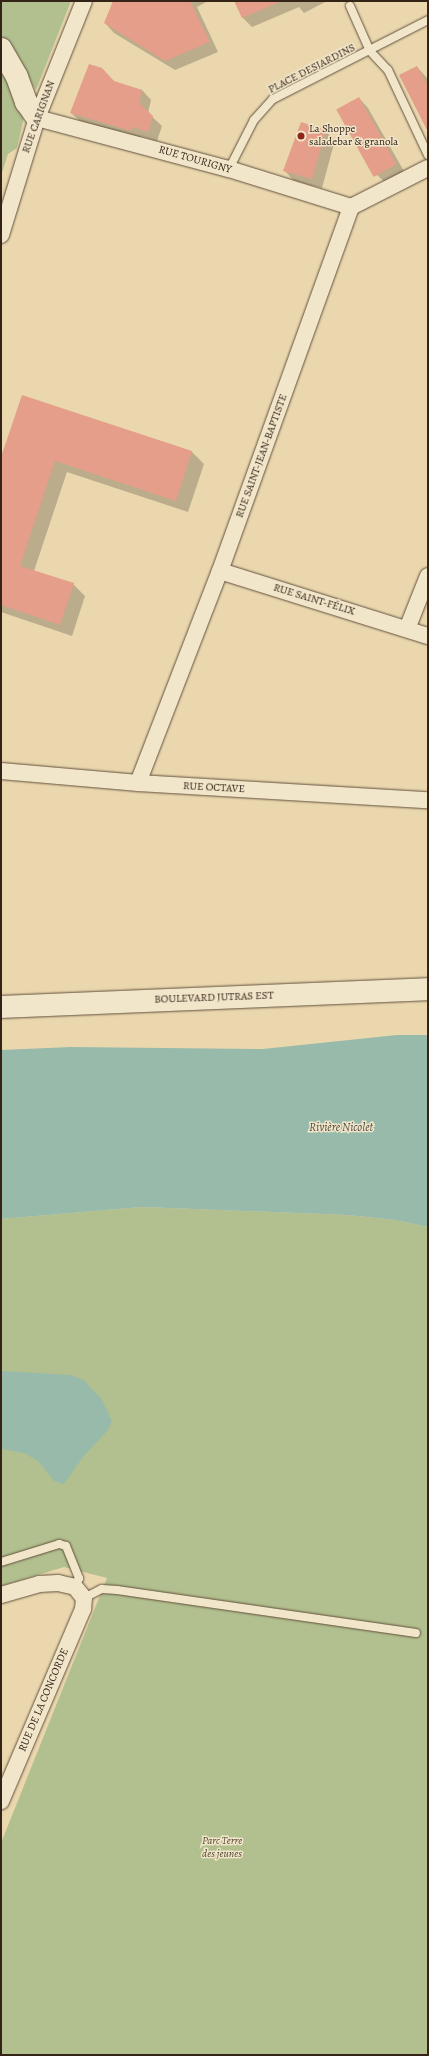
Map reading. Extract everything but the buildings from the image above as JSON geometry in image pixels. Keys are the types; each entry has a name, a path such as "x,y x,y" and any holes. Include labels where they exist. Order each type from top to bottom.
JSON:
{"main road":[{"path":"1,49 17,77 26,102 37,118"},
{"name":"BOULEVARD JUTRAS EST","path":"1,1007 428,989"}],"street":[{"name":"RUE CARIGNAN","path":"1,235 37,118 84,1"},
{"name":"RUE TOURIGNY","path":"37,118 229,170 351,207"},
{"path":"351,207 428,168"},
{"name":"RUE SAINT-JEAN-BAPTISTE","path":"138,783 220,571 351,207"},
{"name":"RUE SAINT-FÉLIX","path":"220,571 428,636"},
{"path":"407,629 428,576"},
{"name":"RUE OCTAVE","path":"1,771 138,783 428,800"},
{"path":"1,1595 38,1584 58,1583 79,1592"},
{"name":"RUE DE LA CONCORDE","path":"1,1801 83,1609 79,1592"}],"lane":[{"name":"PLACE DESJARDINS","path":"350,6 370,51 388,70 428,155"},
{"name":"PLACE DESJARDINS","path":"229,170 254,120 273,99 370,51 428,20"},
{"path":"1,1562 59,1544 66,1546 79,1578 79,1592 102,1589 117,1590 416,1633"}],"green space":[{"path":"1,1 71,1 36,90 1,38"},
{"path":"1,65 24,117 17,148 8,154 1,176"},
{"name":"Parc Terre des jeunes","path":"142,1207 347,1215 395,1220 428,1227 428,2055 1,2055 1,1843 107,1578 64,1567 1,1586 1,1219"}],"water":[{"name":"Rivière Nicolet","path":"397,1035 428,1035 428,1227 395,1220 347,1215 142,1207 1,1219 1,1050 71,1047 263,1049"},
{"path":"1,1371 70,1375 84,1380 102,1400 112,1421 108,1430 83,1457 64,1484 54,1481 38,1461 24,1453 1,1449"}],"place":[{"name":"La Shoppe saladebar & granola","path":"301,136"}]}
